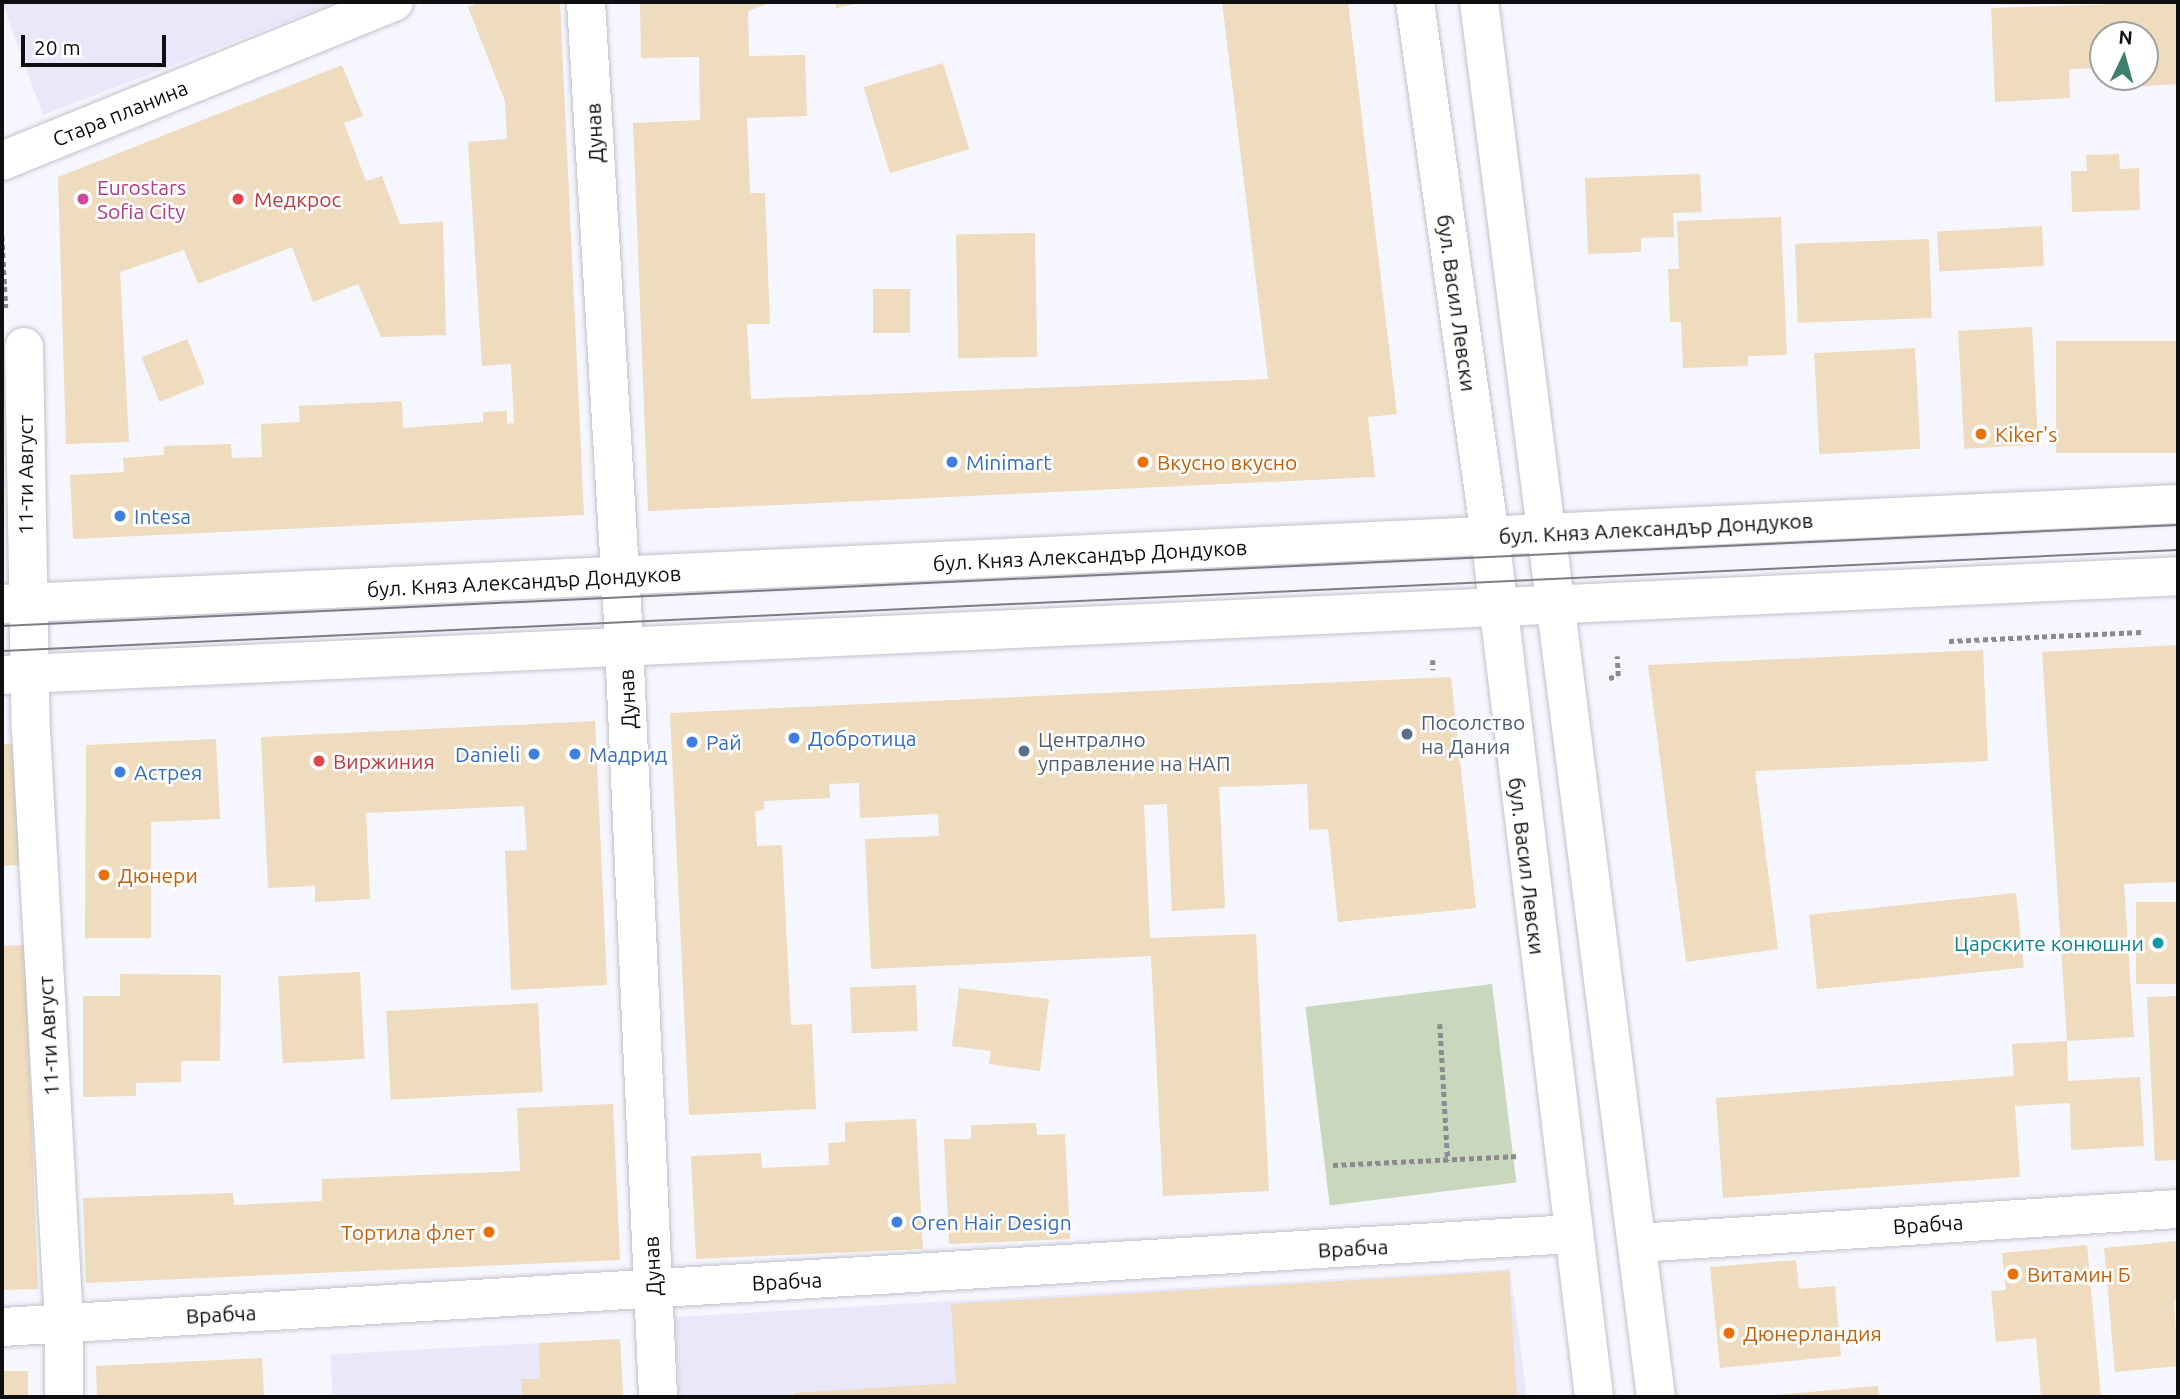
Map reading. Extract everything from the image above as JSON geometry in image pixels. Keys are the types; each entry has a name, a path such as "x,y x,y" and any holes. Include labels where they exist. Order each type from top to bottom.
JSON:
{"main road":[{"name":"Стара планина","path":"2,161 394,2"},
{"name":"Дунав","path":"586,2 624,646 658,1397"},
{"name":"бул. Васил Левски","path":"1415,2 1490,536 1496,606 1594,1397"},
{"path":"1479,2 1553,604 1656,1397"},
{"name":"11-ти Август","path":"14,604 24,347"},
{"name":"бул. Княз Александър Дондуков","path":"14,604 2178,504"},
{"path":"14,604 16,675 2178,576"},
{"name":"11-ти Август","path":"16,675 64,1323 64,1397"},
{"name":"Врабча","path":"1637,1243 2178,1209"},
{"name":"Врабча","path":"2,1327 1573,1234"}],"path":[{"path":"2,236 6,297"},
{"path":"1949,641 2142,632"},
{"path":"1617,656 1618,676"},
{"path":"1433,660 1433,670"},
{"path":"1440,1024 1448,1161"},
{"path":"1333,1165 1519,1156"}],"shaded area":[{"path":"2,2 337,2 43,115"},
{"path":"1510,1269 1527,1397 679,1397 675,1317"},
{"path":"620,1339 623,1397 333,1397 330,1354"}],"green space":[{"path":"1492,984 1516,1183 1330,1205 1305,1007"}],"building":[{"path":"482,2 560,2 584,515 73,539 70,475 124,472 123,458 164,455 164,446 231,444 232,458 262,457 261,424 300,422 299,406 402,401 403,428 483,422 483,412 507,411 507,424 514,423 511,364 482,366 468,142 507,139 505,101 468,7"},
{"path":"640,2 772,2 748,11 749,56 805,55 807,116 747,118 750,193 765,193 770,324 747,324 751,399 1268,379 1222,2 1348,2 1397,414 1368,417 1375,477 648,511 633,123 700,120 699,57 641,58"},
{"path":"835,2 860,2 860,3 836,8"},
{"path":"2178,2 2178,84 2159,85 2159,21 2089,21 2089,68 2069,69 2070,98 1995,102 1991,8"},
{"path":"943,63 969,149 890,173 864,87"},
{"path":"342,65 363,116 344,123 366,181 382,176 400,224 443,222 446,335 381,337 358,284 313,302 292,247 198,284 184,250 120,272 129,442 66,444 58,177"},
{"path":"2119,154 2120,169 2139,168 2140,210 2072,212 2071,171 2087,171 2086,155"},
{"path":"1700,174 1702,212 1673,213 1674,237 1641,238 1641,252 1588,254 1585,178"},
{"path":"1781,217 1787,355 1748,356 1748,366 1683,368 1681,322 1670,322 1668,269 1679,269 1677,221"},
{"path":"2042,226 2044,266 1939,271 1937,231"},
{"path":"1035,233 1037,357 958,358 956,234"},
{"path":"1929,239 1932,318 1798,323 1795,244"},
{"path":"873,289 910,289 910,333 873,333"},
{"path":"2032,327 2038,445 1964,449 1958,331"},
{"path":"187,339 205,384 160,402 142,357"},
{"path":"2056,341 2178,341 2178,453 2056,453"},
{"path":"1915,348 1920,449 1819,454 1814,353"},
{"path":"2178,645 2178,882 2124,884 2134,1037 2067,1041 2042,652"},
{"path":"1983,650 1988,761 1755,771 1778,949 1686,962 1648,665"},
{"path":"1451,677 1476,908 1338,922 1328,829 1309,830 1307,784 1219,787 1225,908 1172,911 1167,804 1144,805 1150,938 1256,934 1269,1191 1163,1196 1151,956 871,969 865,839 939,836 938,814 860,818 859,783 829,784 830,798 764,801 764,810 755,811 757,846 782,845 791,1025 812,1024 816,1109 689,1115 670,713"},
{"path":"595,721 607,985 511,990 505,851 527,850 524,806 366,813 370,899 315,902 315,886 268,888 261,737"},
{"path":"216,739 220,819 151,822 151,938 85,938 86,745"},
{"path":"18,743 22,865 2,866 2,744"},
{"path":"2016,893 2024,968 1817,989 1809,915"},
{"name":"Царските конюшни","path":"2136,902 2178,902 2178,984 2136,984"},
{"path":"25,945 38,1289 2,1290 2,946"},
{"path":"360,972 365,1059 283,1063 278,976"},
{"path":"120,974 221,975 220,1061 181,1061 181,1082 136,1083 136,1096 83,1097 83,996 120,996"},
{"path":"916,985 918,1031 852,1033 850,987"},
{"path":"959,988 1049,999 1040,1071 989,1064 991,1051 952,1046"},
{"path":"2178,996 2178,1160 2155,1161 2147,997"},
{"path":"538,1003 543,1092 391,1100 386,1011"},
{"path":"2067,1041 2068,1081 2140,1077 2144,1146 2071,1150 2070,1103 2015,1106 2020,1177 1723,1198 1716,1098 2014,1076 2012,1044"},
{"path":"613,1104 620,1260 86,1283 83,1198 233,1193 234,1205 322,1201 322,1179 520,1171 517,1108"},
{"path":"916,1119 923,1249 696,1259 691,1156 761,1153 762,1168 829,1165 828,1143 845,1142 845,1122"},
{"path":"1036,1123 1037,1135 1065,1134 1070,1239 949,1244 944,1139 971,1139 971,1125"},
{"path":"2178,1241 2178,1299 2174,1300 2178,1366 2115,1372 2104,1248"},
{"path":"2087,1245 2101,1397 2041,1397 2036,1338 1996,1342 1991,1291 2006,1290 2002,1253"},
{"path":"1796,1260 1799,1289 1835,1286 1841,1356 1720,1368 1710,1267"},
{"path":"1509,1271 1517,1397 794,1397 794,1393 956,1383 951,1304"},
{"path":"620,1339 623,1397 522,1397 521,1379 540,1379 539,1343"},
{"path":"262,1358 264,1397 97,1397 96,1366"},
{"path":"2,1371 28,1371 28,1397 2,1397"},
{"path":"1878,1386 1879,1397 1774,1397 1774,1395"}],"tram line":[{"path":"2,626 2178,525"},
{"path":"2,651 2178,550"}],"place":[{"name":"Eurostars Sofia City","path":"83,199"},
{"name":"Медкрос","path":"238,199"},
{"name":"Kiker's","path":"1981,434"},
{"name":"Minimart","path":"952,462"},
{"name":"Вкусно вкусно","path":"1143,462"},
{"name":"Intesa","path":"120,516"},
{"name":"Посолство на Дания","path":"1407,734"},
{"name":"Добротица","path":"794,738"},
{"name":"Рай","path":"692,742"},
{"name":"Централно управление на НАП","path":"1024,751"},
{"name":"Danieli","path":"534,754"},
{"name":"Мадрид","path":"575,754"},
{"name":"Виржиния","path":"319,761"},
{"name":"Астрея","path":"120,772"},
{"name":"Дюнери","path":"104,875"},
{"name":"Царските конюшни","path":"2158,943"},
{"name":"Oren Hair Design","path":"897,1222"},
{"name":"Тортила флет","path":"489,1232"},
{"name":"Витамин Б","path":"2013,1274"},
{"name":"Дюнерландия","path":"1729,1333"}]}
